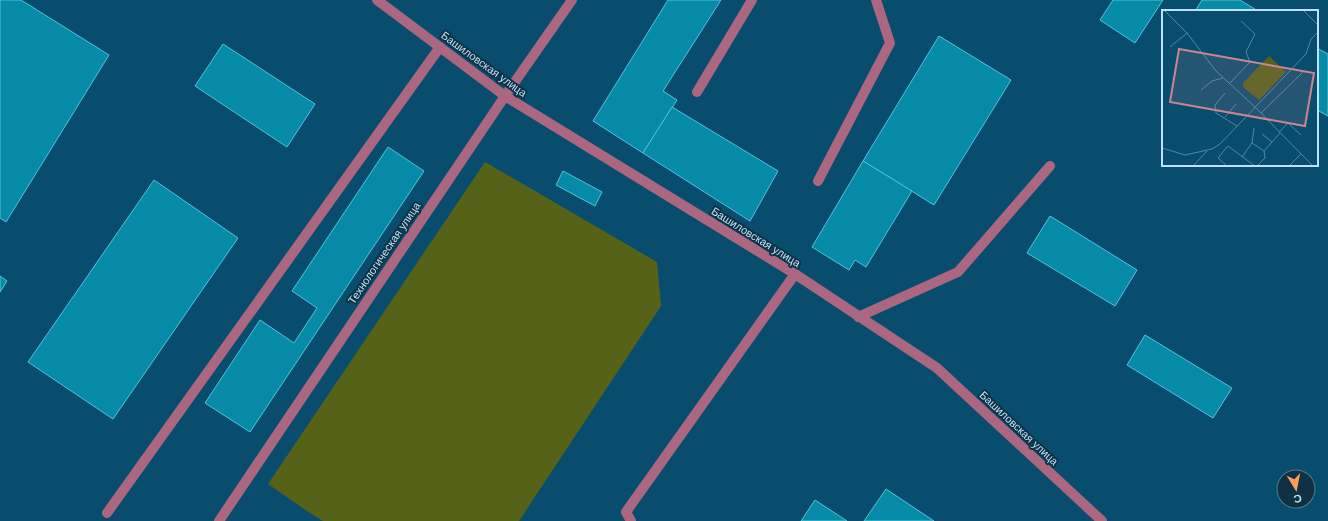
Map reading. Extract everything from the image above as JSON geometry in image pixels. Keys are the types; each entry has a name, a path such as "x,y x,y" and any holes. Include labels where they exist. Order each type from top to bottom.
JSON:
{"street":[{"name":"Башиловская улица","path":"377,0 505,96 795,274 937,368 1102,521"},
{"name":"Технологическая улица","path":"219,521 505,96 572,0"},
{"path":"697,92 752,0"},
{"path":"818,181 890,43 876,0"},
{"path":"107,513 440,47"},
{"path":"858,317 958,272 1050,166"},
{"path":"631,521 626,512 795,274"}],"green space":[{"path":"485,162 657,262 661,306 519,521 323,521 268,484"}],"building":[{"path":"0,0 21,0 109,55 6,222 0,218"},
{"path":"668,0 721,0 663,91 677,100 643,153 593,121"},
{"path":"1113,0 1163,0 1135,43 1100,20"},
{"path":"1202,0 1240,0 1256,10 1196,10"},
{"path":"939,36 1011,80 934,205 863,161"},
{"path":"223,44 315,104 287,147 195,86"},
{"path":"1318,49 1328,54 1328,116 1318,111"},
{"path":"672,107 778,171 750,221 643,153"},
{"path":"388,147 424,171 250,432 205,403 260,320 294,343 317,308 292,291"},
{"path":"863,161 912,191 866,267 855,260 849,270 812,247"},
{"path":"563,171 602,192 595,206 556,185"},
{"path":"154,180 238,238 113,419 28,362"},
{"path":"1050,216 1137,270 1115,306 1027,253"},
{"path":"0,276 7,281 0,292"},
{"path":"1145,335 1232,388 1213,418 1127,365"},
{"path":"886,489 934,521 864,521"},
{"path":"815,500 847,521 801,521"}]}
